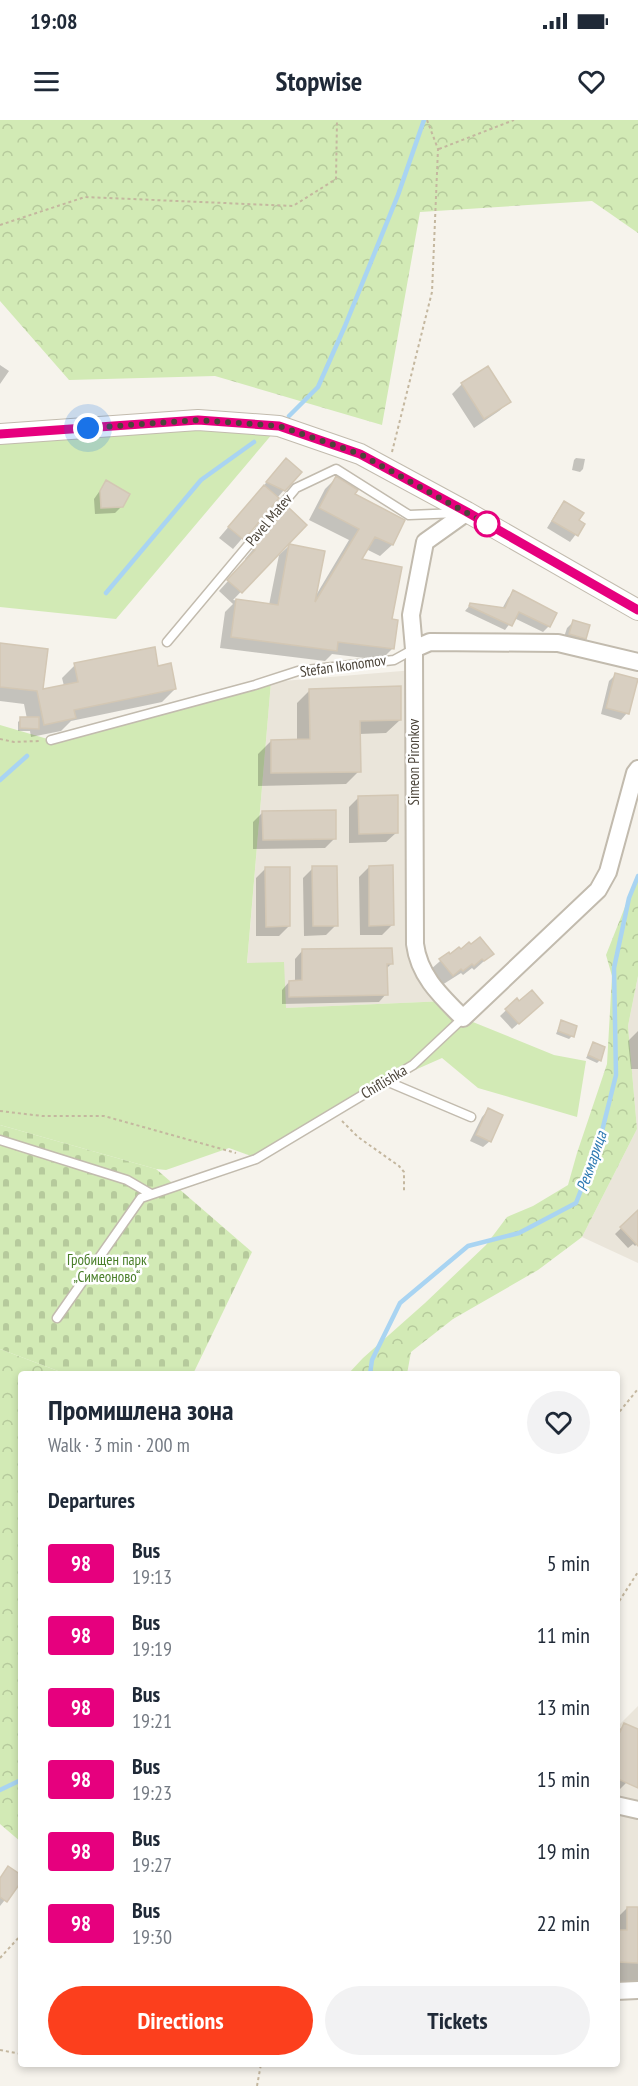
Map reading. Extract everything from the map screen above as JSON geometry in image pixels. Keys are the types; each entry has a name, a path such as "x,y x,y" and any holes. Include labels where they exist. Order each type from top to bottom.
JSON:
{"street":[{"path":"0,434 198,420 279,426 360,454 638,610"},
{"name":"Simeon Pironkov","path":"463,1018 427,979 417,959 414,649 411,615 425,542 467,512"},
{"name":"Stefan Ikonomov","path":"414,649 430,642 558,643 638,662"},
{"name":"Chiflishka","path":"463,1018 598,890 608,872 638,769"},
{"path":"620,1806 638,1810"},
{"path":"620,1991 638,1990"}],"lane":[{"name":"Pavel Matev","path":"167,642 296,488 336,469 409,515 467,512"},
{"name":"Stefan Ikonomov","path":"51,740 298,672 394,660 414,649"},
{"name":"Chiflishka","path":"57,1318 141,1198 256,1159 413,1065 463,1018"},
{"path":"386,1081 471,1117"},
{"path":"0,1140 127,1180 151,1194"}],"path":[{"path":"0,225 85,197 293,206 336,179 337,120"},
{"path":"388,469 432,292 438,149 427,120"},
{"path":"438,149 514,120"},
{"path":"0,739 14,742 51,740"},
{"path":"0,1111 42,1116 104,1116 256,1159"},
{"path":"333,1113 358,1137 399,1166 404,1173 404,1192"},
{"path":"620,1411 638,1389"},
{"path":"620,1600 638,1572"},
{"path":"0,1958 18,1939"},
{"path":"0,2050 18,2053"},
{"path":"256,2086 260,2067"}],"shaded area":[{"path":"414,670 415,944 446,1001 286,1008 247,964 271,682"},
{"path":"638,976 638,1263 582,1237 637,1129 628,1026"},
{"path":"638,1706 638,1989 620,1990 620,1724"}],"green space":[{"path":"0,120 638,120 638,233 592,201 420,212 382,425 215,376 69,380 0,301"},
{"path":"279,426 116,619 0,607 0,434"},
{"path":"271,682 247,963 284,962 286,1008 446,1001 463,1018 554,1055 586,1061 577,1117 478,1088 442,1058 354,1097 251,1156 229,1148 166,1170 0,1125 0,725 51,740"},
{"path":"638,874 638,976 628,1026 637,1129 582,1237 538,1270 453,1319 411,1352 408,1371 351,1371 486,1245 507,1217 533,1206 568,1185 607,1064 612,976 606,955"},
{"name":"Гробищен парк „Симеоново“","path":"0,1125 156,1169 252,1252 194,1371 58,1371 0,1349"},
{"path":"0,1349 58,1371 18,1371 18,1839 0,1824"}],"building":[{"path":"488,366 511,402 484,419 461,383"},
{"path":"286,458 302,472 285,491 266,482"},
{"path":"336,476 358,490 355,494 405,520 393,545 375,537 362,559 402,567 392,619 398,620 394,649 338,642 337,651 231,637 236,599 278,605 289,544 325,551 315,602 359,529 319,508"},
{"path":"106,480 130,494 123,507 101,508 100,491"},
{"path":"264,485 279,498 244,540 228,527"},
{"path":"564,501 584,513 579,520 585,524 578,536 552,521"},
{"path":"288,507 307,525 242,593 227,580 255,550 253,549"},
{"path":"513,590 557,613 550,627 519,612 512,626 469,606 470,603 505,608"},
{"path":"573,620 590,625 586,639 569,634"},
{"path":"0,643 48,649 43,689 78,682 74,663 155,647 158,666 171,663 176,689 74,710 76,718 44,725 37,691 0,687"},
{"path":"615,673 638,679 629,714 606,708"},
{"path":"401,686 401,720 360,721 361,772 271,773 271,740 310,739 309,689"},
{"path":"20,717 39,717 39,729 20,728"},
{"path":"398,795 398,833 359,834 358,796"},
{"path":"336,810 336,839 263,840 262,811"},
{"path":"393,865 394,925 369,926 369,866"},
{"path":"312,866 337,866 338,926 313,926"},
{"path":"265,867 290,867 290,926 266,927"},
{"path":"480,937 494,954 484,961 482,959 474,966 472,964 463,971 461,969 453,976 439,959 459,947 461,949 469,942 471,944"},
{"path":"392,948 393,964 387,964 388,995 289,997 289,981 302,980 302,949"},
{"path":"532,990 543,1003 519,1024 505,1009 517,998 519,1001"},
{"path":"561,1020 577,1026 574,1037 558,1031"},
{"path":"593,1042 605,1047 601,1061 588,1055"},
{"path":"488,1108 503,1115 491,1142 476,1135"},
{"path":"638,1210 638,1246 620,1227"},
{"path":"624,1723 638,1729 638,1788 620,1780 620,1732"},
{"path":"8,1866 18,1873 18,1886 7,1902 0,1897 0,1878"},
{"path":"627,1907 638,1907 638,1963 620,1962 620,1930 627,1930"}],"waterway":[{"path":"289,416 318,387 398,195 424,120"},
{"path":"106,593 201,480 254,442"},
{"path":"0,780 27,756"},
{"name":"Рекмарица","path":"370,1371 372,1360 400,1303 468,1246 519,1233 576,1203 599,1143 616,1075 614,968 629,898 638,876"},
{"name":"Рекмарица","path":"0,1790 18,1781"}],"bus line":[{"name":"98","path":"0,434 198,420 279,426 360,454 638,610"}],"route":[{"path":"88,428 198,420 279,426 360,454 487,524"}]}
